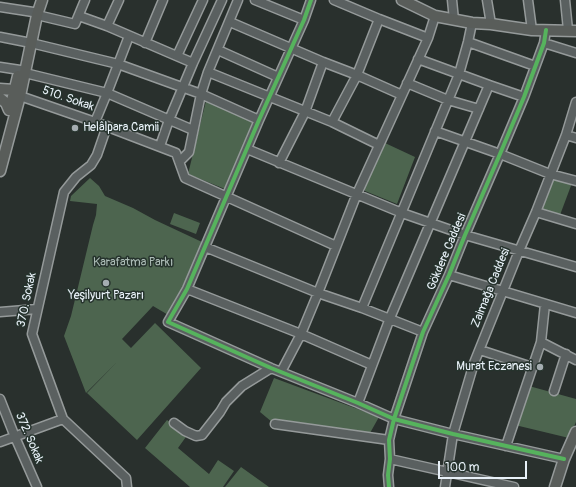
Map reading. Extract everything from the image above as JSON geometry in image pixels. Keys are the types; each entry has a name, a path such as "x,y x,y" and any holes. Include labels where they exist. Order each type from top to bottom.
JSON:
{"main road":[{"path":"0,171 16,94 23,72 35,14 36,0"},
{"path":"35,14 42,0"},
{"path":"402,0 435,16 472,24 491,24 532,30 572,30"},
{"name":"510. Sokak","path":"0,89 16,94"},
{"path":"0,148 9,110 16,94"},
{"name":"510. Sokak","path":"0,97 16,94"},
{"path":"0,97 6,103 9,110"},
{"path":"555,487 564,459 573,449 576,432"}],"street":[{"path":"0,7 75,24 85,0"},
{"path":"107,26 119,0"},
{"path":"145,43 163,0"},
{"path":"177,56 203,0"},
{"path":"160,146 169,120 193,63 222,0"},
{"path":"180,161 189,152 201,94 208,72 238,0"},
{"path":"255,0 304,20"},
{"path":"311,0 304,20 259,120 187,289 168,322 271,368 394,419 564,459"},
{"path":"334,0 428,38"},
{"path":"452,0 454,20"},
{"path":"487,0 491,24"},
{"path":"528,0 532,30"},
{"path":"565,0 572,30"},
{"path":"79,16 107,26 193,63"},
{"path":"281,372 318,293 356,196 428,38 435,16"},
{"path":"332,122 357,75 379,19"},
{"path":"230,22 402,95"},
{"path":"362,308 459,74 472,24"},
{"name":"Gökdere Caddesi","path":"389,487 389,440 394,419 423,332 449,275 524,97 544,43 546,30"},
{"path":"94,122 129,36"},
{"path":"0,37 28,42 118,64 201,94 259,120"},
{"path":"468,42 535,66"},
{"path":"544,43 576,53"},
{"path":"218,50 278,77"},
{"path":"418,59 524,97"},
{"path":"279,163 305,112 323,62"},
{"path":"0,67 107,93 193,130"},
{"path":"208,72 332,122 379,145"},
{"path":"407,83 448,100 480,109"},
{"path":"358,403 390,318 489,85"},
{"name":"510. Sokak","path":"16,94 107,126 176,153 185,178 336,246"},
{"name":"Zaimağa Caddesi","path":"444,487 454,434 474,363 536,212 566,135 576,102"},
{"name":"370. Sokak","path":"107,126 97,155 91,165 76,177 64,192 32,334 63,419 126,478 127,487"},
{"path":"435,131 500,154 550,174 576,181"},
{"path":"566,135 576,138"},
{"path":"247,150 402,214 465,235 576,267"},
{"path":"536,212 576,224"},
{"path":"205,247 318,293 390,318 423,332"},
{"path":"449,275 576,313"},
{"path":"187,289 300,334 372,365"},
{"path":"506,446 541,342 545,304"},
{"path":"0,312 37,309"},
{"path":"541,342 576,360"},
{"path":"480,350 532,367"},
{"path":"554,391 566,354"},
{"path":"174,422 192,438 202,435 226,402 242,386 271,368"},
{"name":"372. Sokak","path":"0,399 37,487"},
{"path":"0,442 63,419"},
{"path":"275,424 389,440"},
{"path":"390,459 514,487"}],"green space":[{"path":"206,101 255,122 225,189 188,174"},
{"path":"385,143 415,157 397,204 365,191 365,185"},
{"path":"551,177 572,183 560,215 539,209"},
{"name":"Karafatma Parkı","path":"90,178 99,186 105,196 202,242 170,316 153,306 122,339 131,348 155,323 201,368 137,440 87,393 117,362 86,393 64,336 71,316 96,215 97,204 70,201 71,196"},
{"path":"174,213 200,223 196,234 170,224"},
{"path":"274,378 379,417 370,433 281,423 275,419 272,422 260,412"},
{"path":"529,386 576,399 576,422 569,438 515,425"},
{"path":"167,420 188,434 178,448 209,474 218,460 234,471 223,487 190,487 145,448"},
{"path":"241,467 269,487 225,487"}],"cycle path":[{"path":"311,0 304,20 259,120 187,289 168,322 271,368 394,419 564,459"},
{"path":"389,487 389,440 394,419 423,332 449,275 524,97 544,43 546,30"}],"place":[{"name":"Helâlpara Camii","path":"75,128"},
{"name":"Yeşilyurt Pazarı","path":"106,283"},
{"name":"Murat Eczanesi","path":"540,367"}]}
